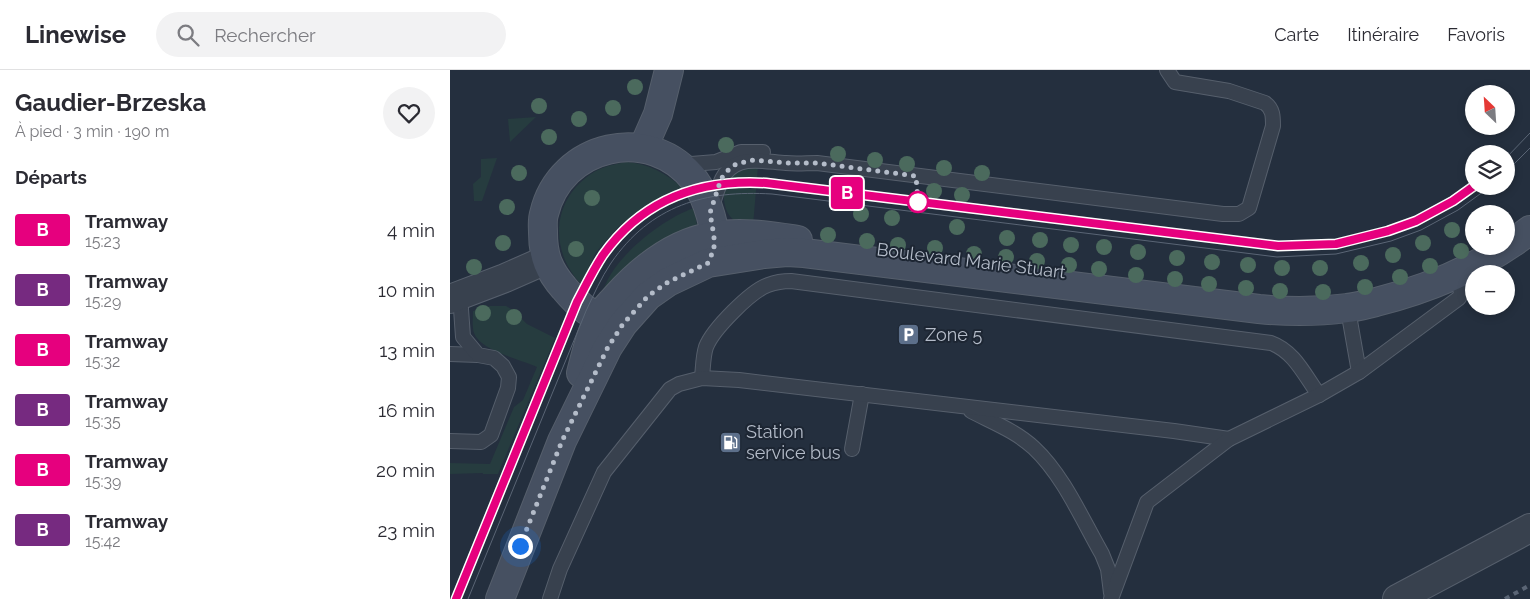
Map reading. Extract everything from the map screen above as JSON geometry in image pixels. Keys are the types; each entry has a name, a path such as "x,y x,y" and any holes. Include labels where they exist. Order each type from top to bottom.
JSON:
{"main road":[{"path":"643,148 658,114 669,70"},
{"path":"611,321 586,311 567,292 558,282 546,260 543,248 543,215 551,194 570,168 585,158 614,148 643,148 659,153 679,165 699,187 712,224 714,249 708,263"},
{"path":"1515,223 1530,212"},
{"name":"Boulevard Marie Stuart","path":"500,599 565,434 608,347 611,321 631,281 646,267 688,242 712,224 740,234 1261,296 1347,302"},
{"path":"1347,302 1409,294 1447,280 1505,247 1530,230"},
{"name":"Boulevard Marie Stuart","path":"611,321 668,282 708,263 787,252 1295,312 1347,302 1406,283 1450,266 1468,255"}],"street":[{"path":"455,297 546,260"},
{"path":"1397,599 1530,528"}],"lane":[{"path":"712,224 721,179 736,164 754,160 817,163 1223,214 1239,214 1249,208 1273,126 1272,112 1269,106 1229,91 1175,82 1167,70"},
{"path":"679,165 716,162 741,152 752,151 782,154 817,163"},
{"path":"1110,599 1147,502 1229,439 1360,372 1459,298 1461,294 1458,274"},
{"path":"702,378 706,347 716,330 746,299 767,285 791,281 1271,343 1289,353 1318,395"},
{"path":"455,297 463,337 478,355"},
{"path":"1347,302 1360,372"},
{"path":"450,354 463,337"},
{"path":"450,354 478,355 494,358 503,366 509,377 508,388 491,434 481,442 450,441"},
{"path":"550,599 560,569 604,472 670,389 679,384 702,378 739,380 862,394 1229,439"},
{"path":"852,449 862,394"},
{"path":"963,407 1014,433 1033,447 1053,468 1102,554 1110,580 1110,599"}],"green space":[{"path":"536,117 510,142 508,119"},
{"path":"497,158 482,201 474,201 473,184 481,177 481,159"},
{"path":"627,162 656,170 682,187 650,204 619,226 596,252 581,284 570,270 563,255 559,225 563,210 570,196 580,183 594,172"},
{"path":"758,166 753,226 738,222 729,215 724,201 724,194 733,173 741,168"},
{"path":"694,208 698,231 601,295 618,264 637,244 659,226"},
{"path":"490,306 506,306 513,310 527,324 555,338 498,474 450,474 450,463 490,464 514,407 523,400 537,367 496,351 477,338 473,329 473,311"}],"tram line":[{"path":"1515,149 1530,133"},
{"path":"1515,163 1530,148"},
{"name":"B","path":"456,599 577,302 591,275 611,245 625,230 658,204 675,196 720,183 766,183 1278,246 1336,244 1388,231 1416,221 1465,192"},
{"path":"456,599 577,302 592,273 618,236 654,207 674,197 718,185 766,183 1278,246 1336,244 1388,231 1416,221 1465,192"},
{"path":"468,599 586,311 601,280 611,263 627,243 644,227 681,205 724,195 747,193 772,194 1277,257 1336,254 1391,241 1421,230 1458,210 1479,195"}],"railway":[{"path":"1505,599 1530,585"}],"place":[{"name":"Zone 5","path":"909,335"},
{"name":"Station service bus","path":"730,442"}],"route":[{"path":"520,546 562,441 608,347 623,324 648,296 668,282 708,263 714,249 710,213 721,179 726,172 736,164 754,160 817,163 916,176 918,202"}]}
